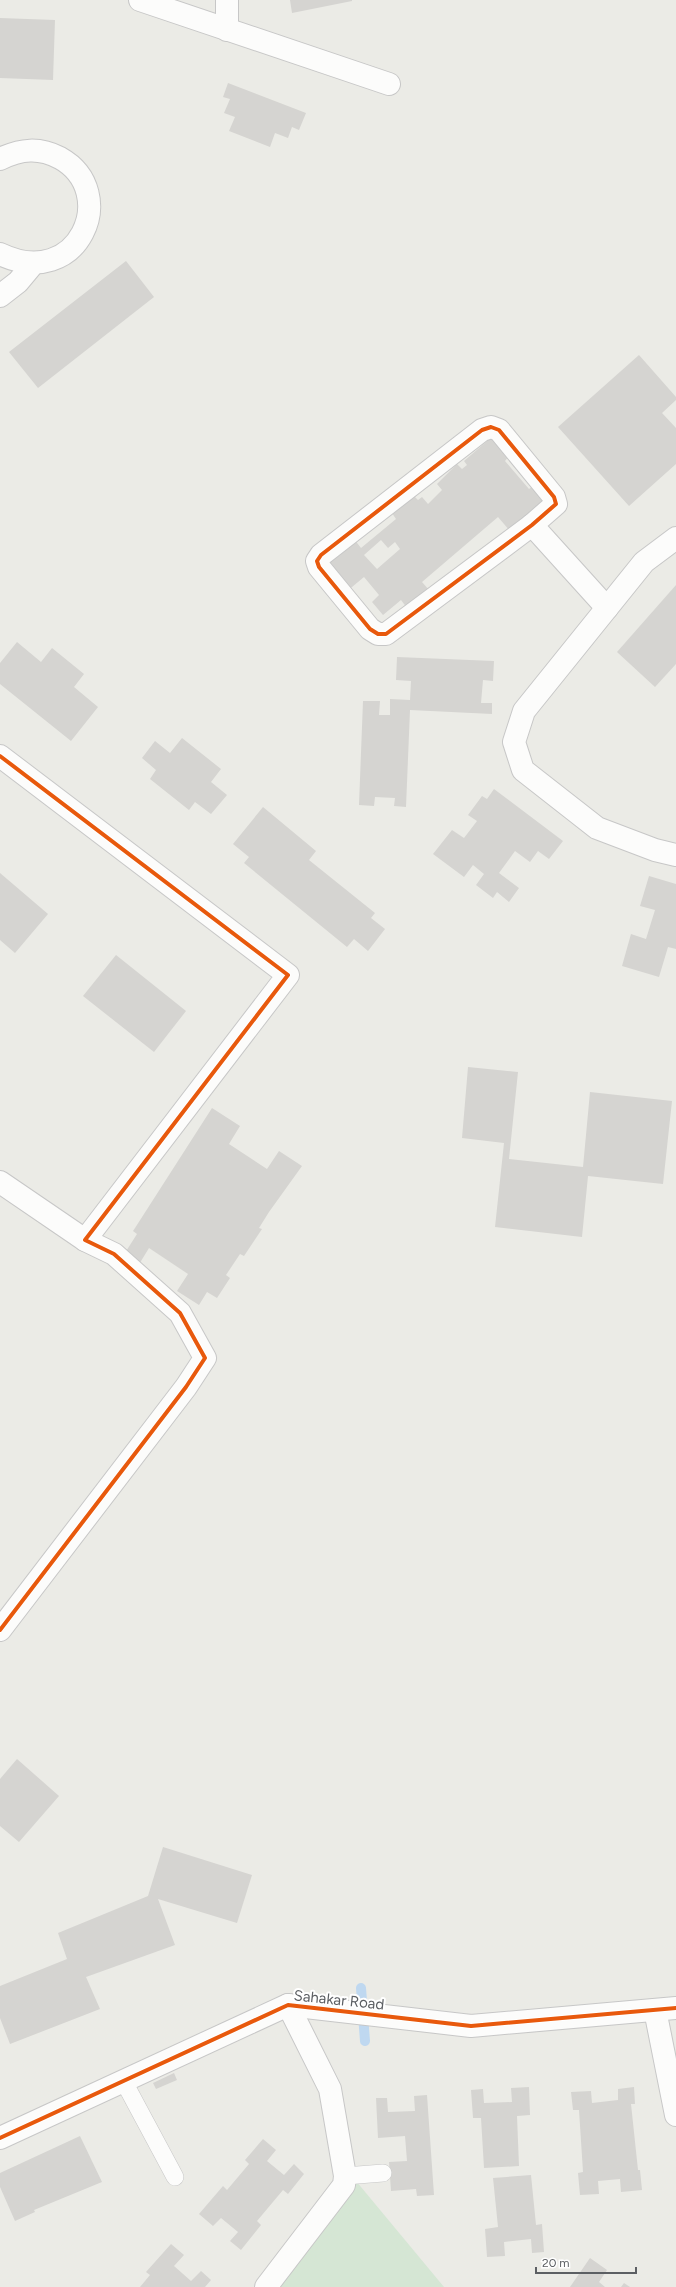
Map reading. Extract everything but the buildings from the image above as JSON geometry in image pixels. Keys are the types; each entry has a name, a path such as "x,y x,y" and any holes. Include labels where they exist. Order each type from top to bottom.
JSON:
{"street":[{"path":"140,0 388,84"},
{"path":"227,0 227,30"},
{"path":"0,159 15,152 33,149 52,154 69,163 82,178 88,197 88,216 82,235 69,250 53,260 33,264 15,261 0,254"},
{"path":"0,296 18,282 33,264"},
{"path":"491,427 499,430 554,498 556,504 551,510 532,525 386,634 378,634 370,629 319,567 317,561 322,555 482,430 491,427"},
{"path":"532,525 607,608"},
{"path":"676,538 644,562 524,711 514,742 523,770 598,828 655,850 676,855"},
{"path":"0,756 288,975 85,1240"},
{"path":"0,1182 85,1240 114,1254 180,1313 205,1358 186,1387 0,1630"},
{"path":"266,2287 344,2185 345,2176 330,2089 288,2005"},
{"name":"Sahakar Road","path":"0,2138 288,2005 471,2026 665,2009"},
{"path":"665,2009 676,2115"}],"lane":[{"path":"123,2080 175,2177"},
{"path":"345,2176 383,2173"}],"green space":[{"path":"356,2181 444,2287 275,2287"}],"waterway":[{"path":"361,1988 365,2041"}],"cycle path":[{"path":"491,427 499,430 554,497 556,504 532,525 386,634 378,634 370,629 319,567 317,561 321,555 482,430 491,427"},
{"path":"0,756 288,975 85,1240 114,1254 180,1313 205,1358 186,1387 0,1630"},
{"path":"0,2138 288,2005 471,2026 676,2008"}]}
